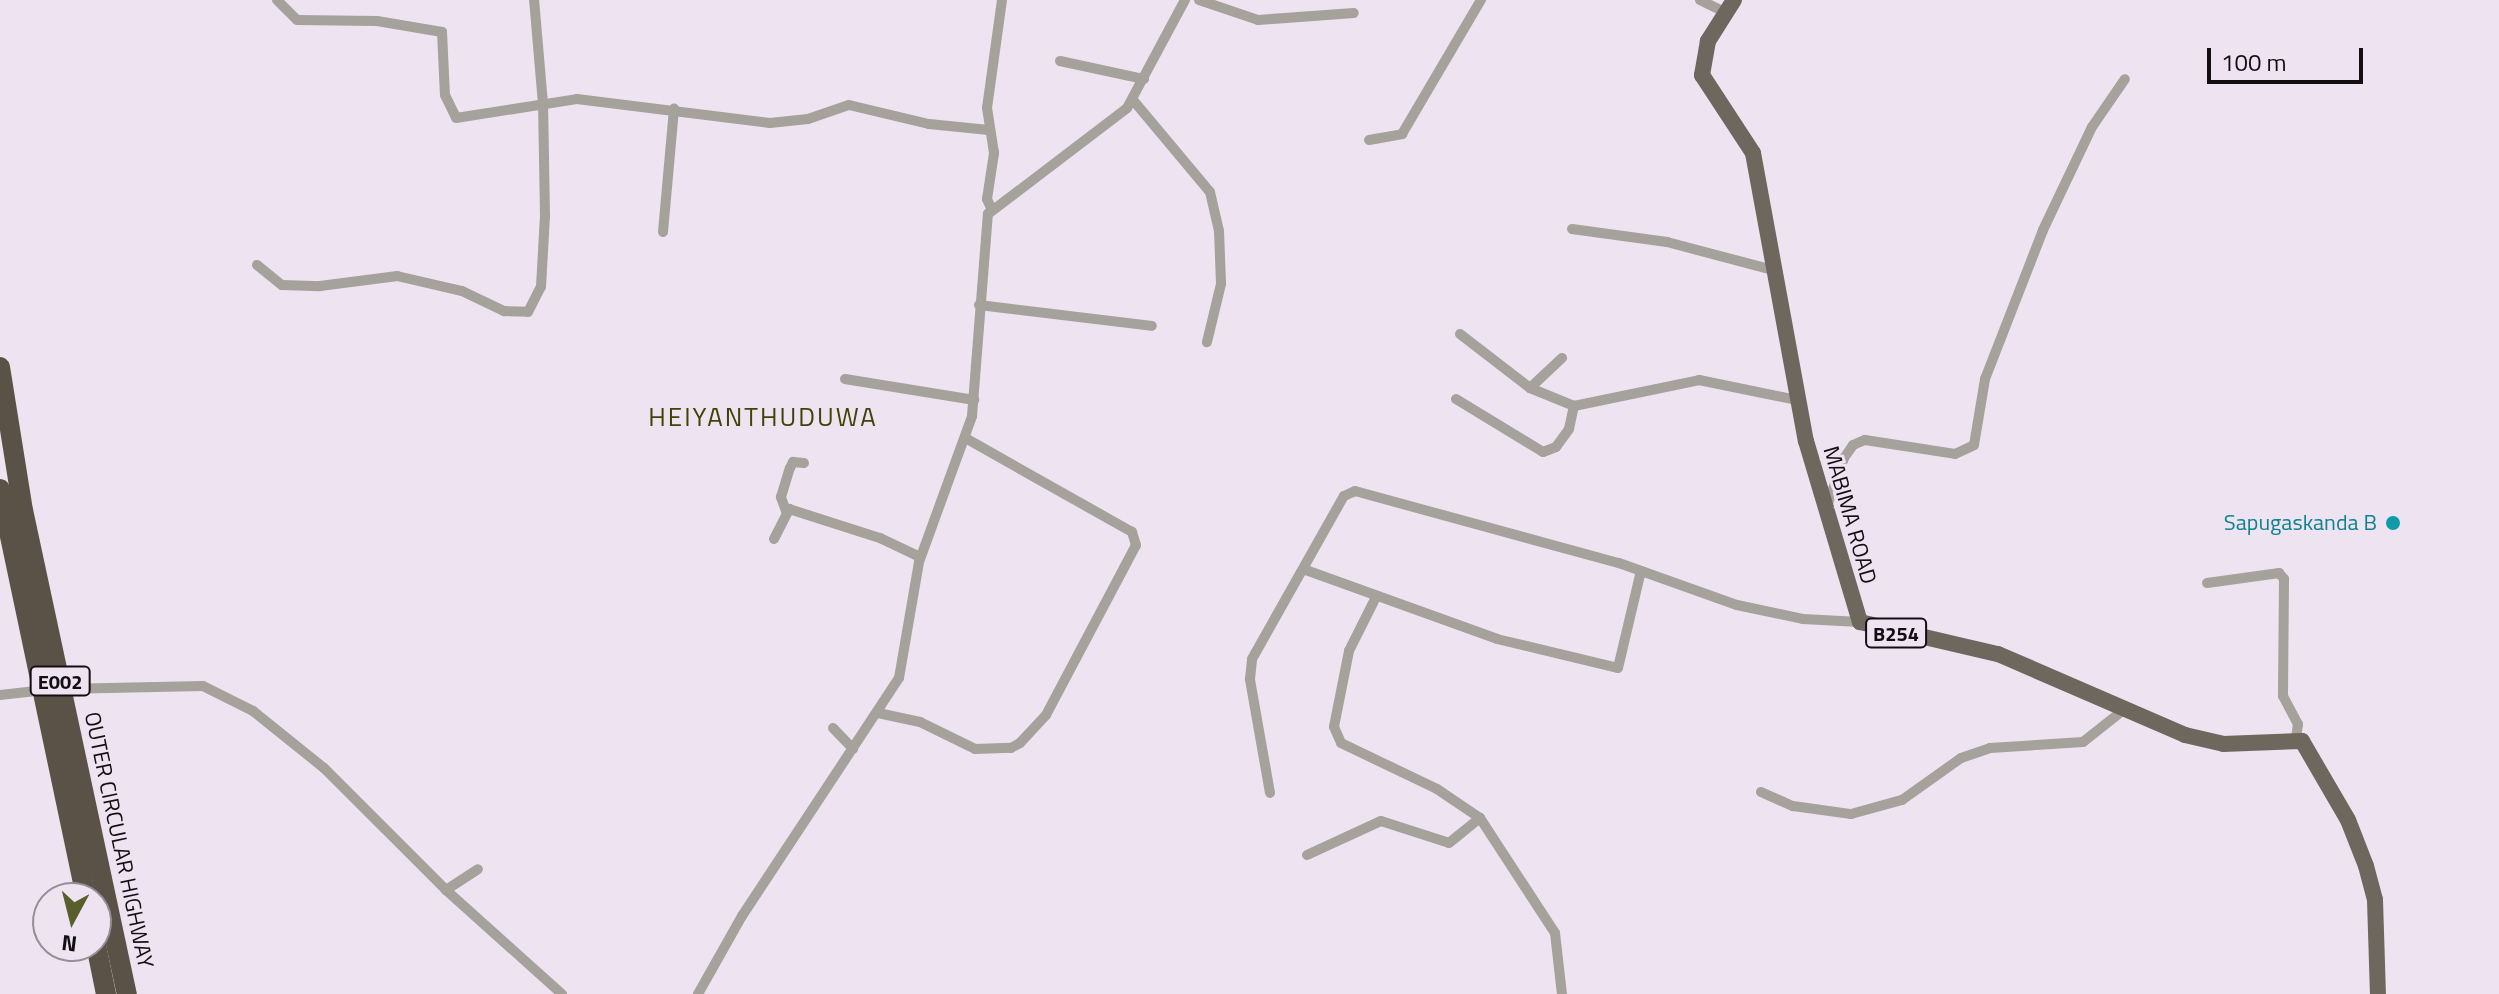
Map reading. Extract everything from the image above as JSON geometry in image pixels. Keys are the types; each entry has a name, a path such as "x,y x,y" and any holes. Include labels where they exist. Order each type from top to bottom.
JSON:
{"highway":[{"name":"OUTER CIRCULAR HIGHWAY","path":"0,367 23,510 127,994"},
{"name":"OUTER CIRCULAR HIGHWAY","path":"0,489 83,882"},
{"name":"OUTER CIRCULAR HIGHWAY","path":"99,962 106,994"}],"main road":[{"name":"MABIMA ROAD","path":"1730,6 1708,41 1702,75 1753,153 1773,270 1825,512 1860,622"},
{"name":"B254","path":"1860,622 1998,654 2185,735 2223,744 2296,739"},
{"path":"2296,739 2311,750 2366,866 2375,900 2378,994"}],"street":[{"path":"277,0 297,20 377,21 442,32 445,95 456,118 577,99 674,108 770,123 808,119 849,105 929,124 989,130"},
{"path":"257,265 282,285 320,286 397,276 462,291 504,311 528,312 541,287 543,104 534,0"},
{"path":"698,994 742,916 878,713 904,661 920,557 967,439 974,400 979,305 991,208 987,199 994,153 989,130 991,62 1002,0"},
{"path":"991,208 1133,100 1185,0"},
{"path":"1199,0 1258,20 1354,13"},
{"path":"1369,140 1402,134 1481,0"},
{"path":"1700,0 1730,6"},
{"path":"1060,61 1144,79"},
{"path":"1825,512 1853,445 1865,440 1955,454 1974,445 1985,379 2037,244 2092,127 2125,79"},
{"path":"1133,100 1210,192 1221,284 1207,342"},
{"path":"663,232 674,108"},
{"path":"1572,229 1667,242 1773,270"},
{"path":"979,305 1152,326"},
{"path":"1460,334 1530,388 1574,406 1661,384 1699,380 1801,401"},
{"path":"1530,388 1562,358"},
{"path":"845,379 974,400"},
{"path":"1456,399 1543,452 1556,447 1569,429 1574,406"},
{"path":"878,713 920,722 975,749 1011,748 1020,743 1046,715 1136,545 1132,532 967,439"},
{"path":"774,539 786,511 781,497 790,468 793,462 804,463"},
{"path":"1270,793 1250,679 1252,659 1344,496 1355,491 1619,563 1640,575 1790,617 1860,622"},
{"path":"786,511 823,518 920,557"},
{"path":"1303,569 1375,599 1497,639 1618,668 1640,575"},
{"path":"2207,583 2279,573 2284,579 2283,696 2298,724 2296,739"},
{"path":"1375,599 1349,651 1334,727 1341,743 1437,789 1480,818 1555,933 1562,994"},
{"path":"0,695 104,685 203,686 253,711 324,768 446,890 562,994"},
{"path":"1761,792 1793,806 1851,814 1902,800 1961,758 1990,748 2083,742 2126,708"},
{"path":"833,728 853,749"},
{"path":"1307,855 1381,821 1449,843 1480,818"},
{"path":"446,890 478,869"}],"place":[{"name":"Sapugaskanda B","path":"2393,523"}],"district":[{"name":"HEIYANTHUDUWA","path":"763,417"}]}
